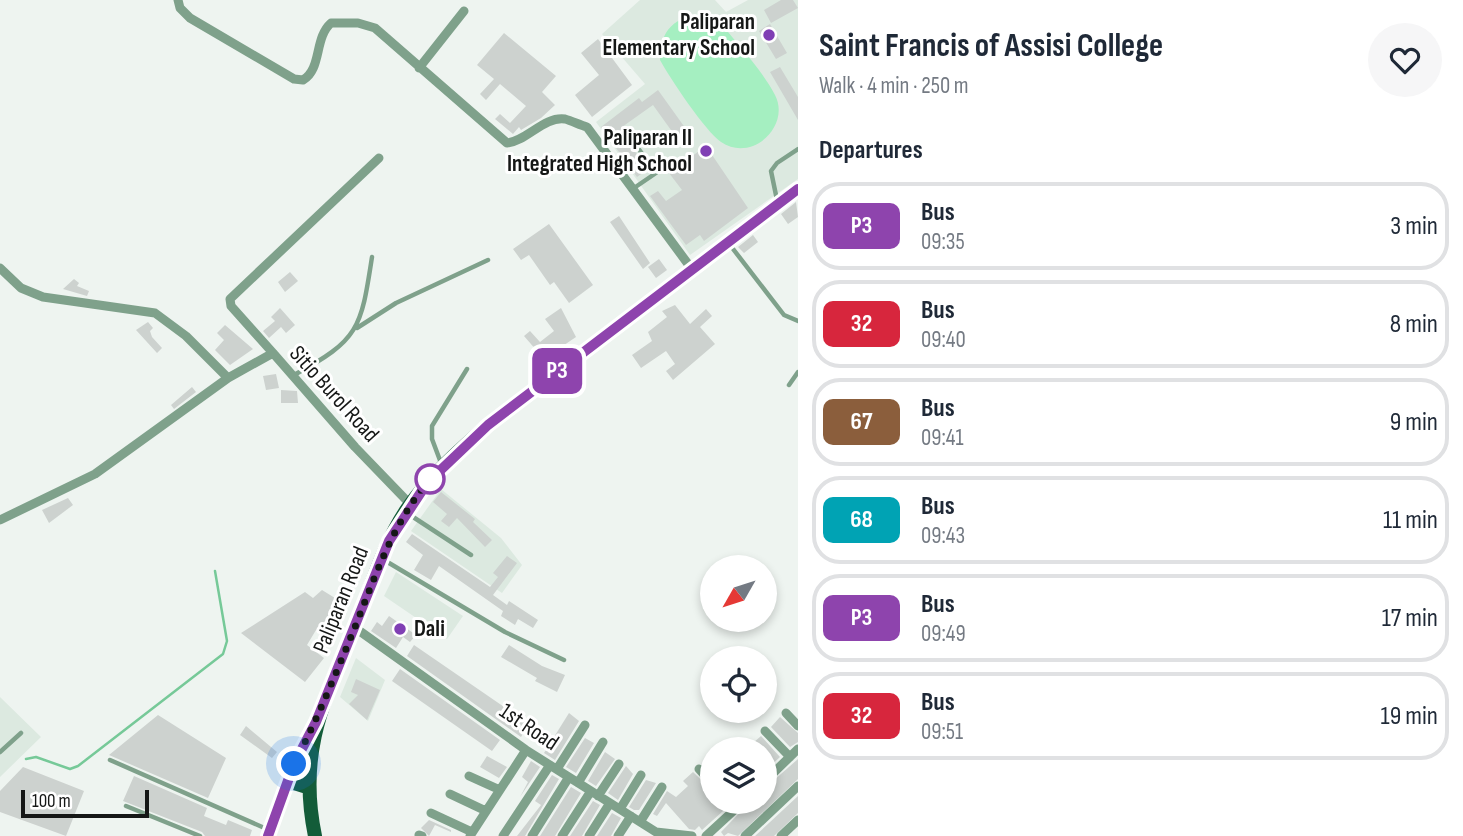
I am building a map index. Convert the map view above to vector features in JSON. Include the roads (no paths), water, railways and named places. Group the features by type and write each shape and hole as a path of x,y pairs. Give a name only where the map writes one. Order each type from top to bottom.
{"main road":[{"name":"Paliparan Road","path":"315,836 307,787 316,722 381,558 408,508 442,467 488,425 798,189"},
{"path":"288,781 307,787"}],"street":[{"path":"178,0 180,8 190,18 294,79 303,80 312,72 324,29 336,22 358,23 374,29 507,143 515,142 553,120 563,119 587,127 691,268"},
{"path":"419,68 464,10"},
{"path":"274,353 231,306 230,299 379,158"},
{"path":"0,268 21,288 43,297 155,313 180,330 228,378"},
{"name":"Sitio Burol Road","path":"0,519 95,474 228,378 274,353 408,508"},
{"name":"1st Road","path":"354,627 526,750 631,816 654,834 686,836"},
{"path":"786,713 797,722"},
{"path":"269,833 288,781 316,722"},
{"path":"503,836 585,724"},
{"path":"765,731 790,757"},
{"path":"532,836 603,743"},
{"path":"431,813 471,834 526,750"},
{"path":"777,767 798,750"},
{"path":"562,836 619,764"},
{"path":"620,809 642,775"},
{"path":"469,776 500,790"},
{"path":"745,836 798,786"},
{"path":"640,822 662,787"},
{"path":"450,794 486,811"},
{"path":"589,836 610,803"},
{"path":"706,836 727,814"},
{"path":"618,836 631,816"},
{"path":"781,836 798,820"}],"lane":[{"path":"625,130 656,173 634,188"},
{"path":"778,203 771,172 777,163 798,149"},
{"path":"727,241 784,315 798,321"},
{"path":"357,328 372,257"},
{"path":"294,375 327,358 357,328 396,303 488,260"},
{"path":"442,467 432,439 432,426 467,369"},
{"path":"789,385 798,372"},
{"path":"408,508 471,555"},
{"path":"381,558 505,632 564,660"},
{"path":"0,752 21,733"},
{"path":"110,760 269,833"},
{"path":"126,806 201,836"}],"waterway":[{"path":"26,759 36,757 70,769 78,766 223,654 227,641 215,571"}],"place":[{"name":"Paliparan Elementary School","path":"769,35"},
{"name":"Paliparan II Integrated High School","path":"706,151"},
{"name":"Dali","path":"400,629"}]}
